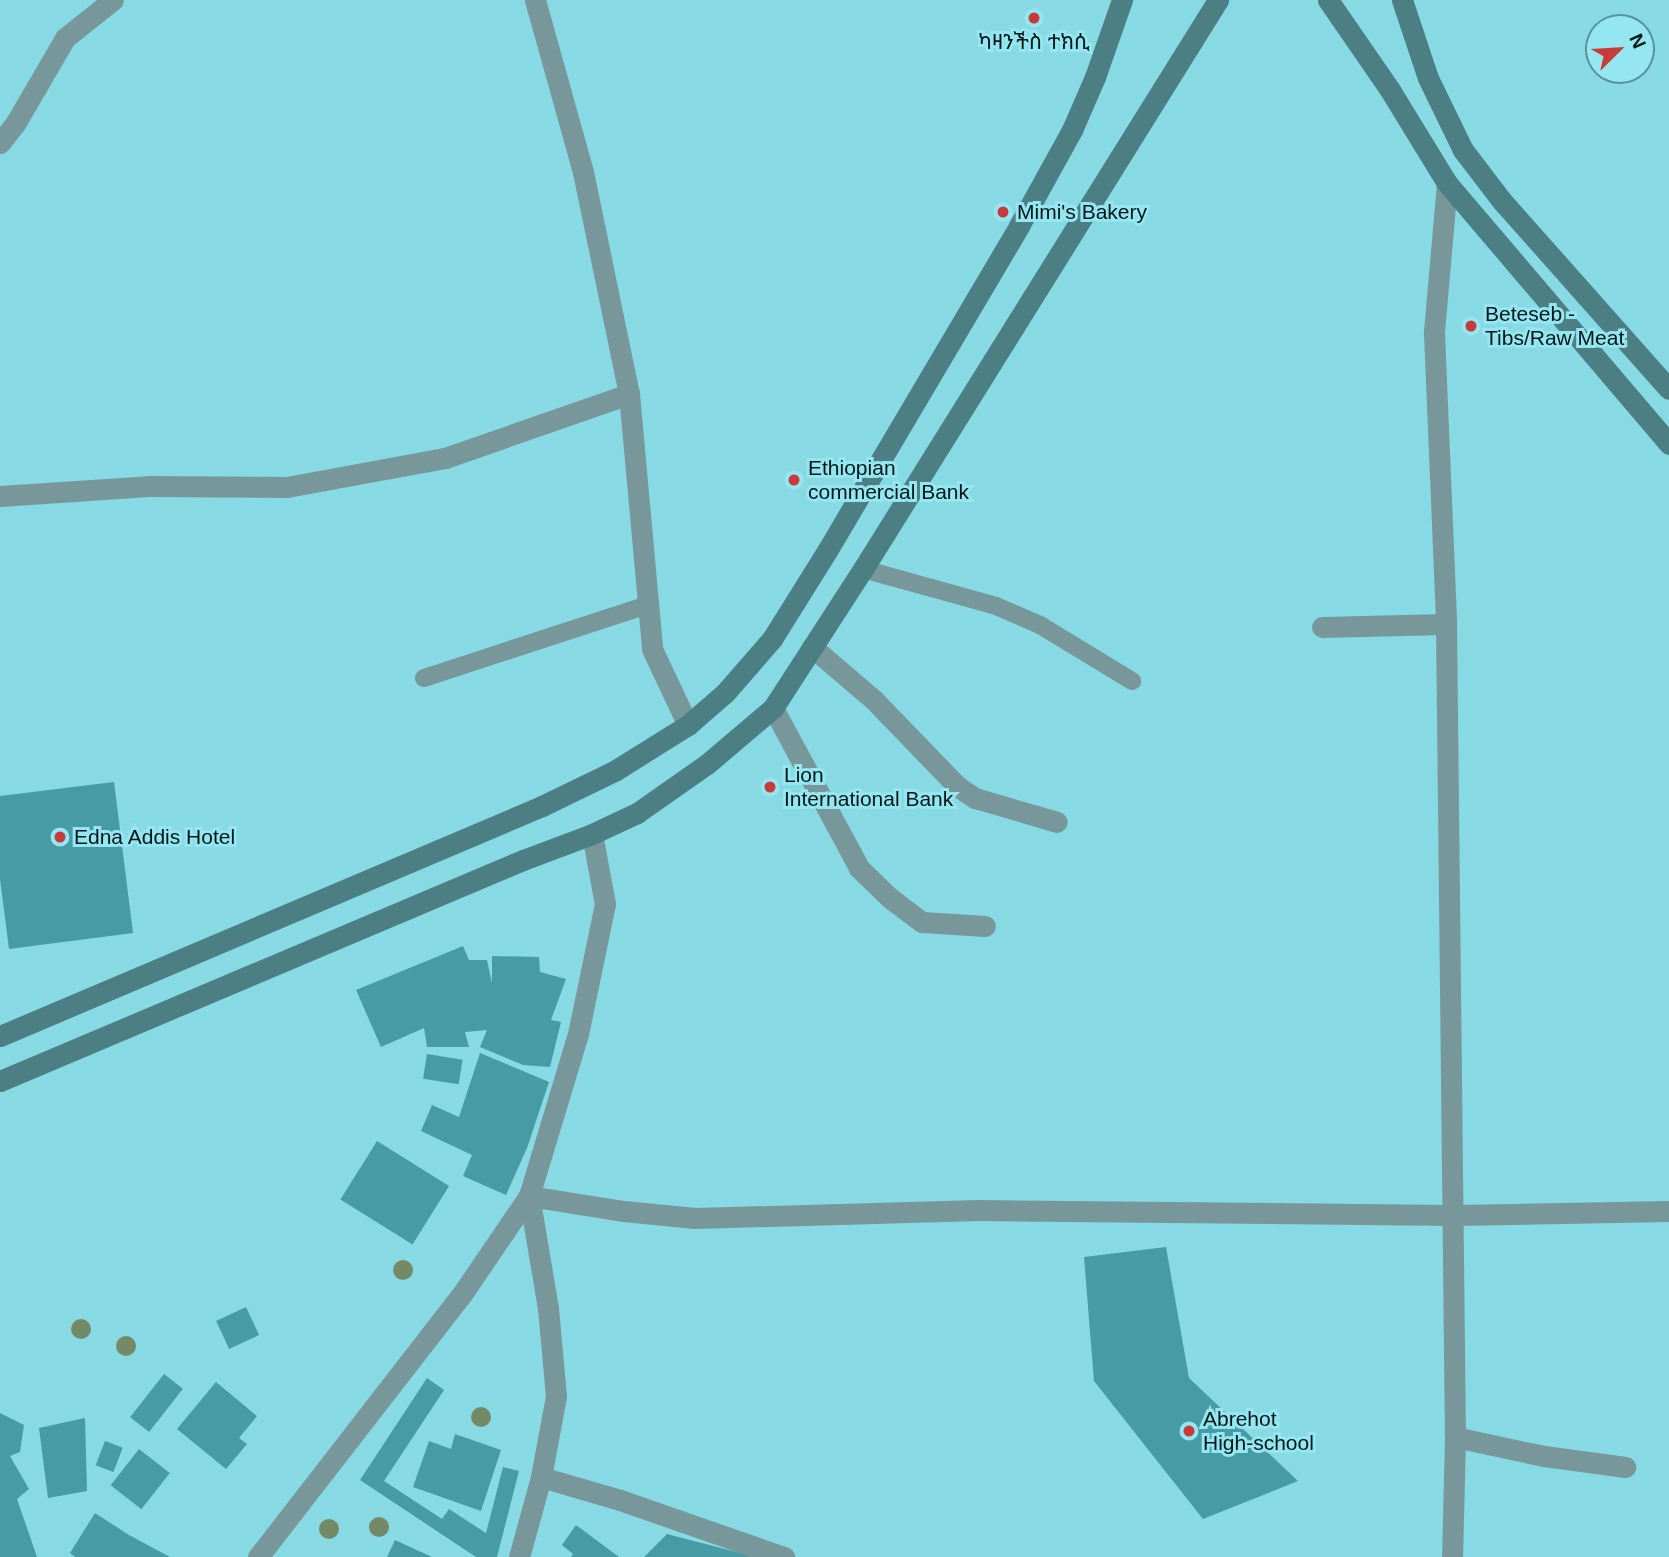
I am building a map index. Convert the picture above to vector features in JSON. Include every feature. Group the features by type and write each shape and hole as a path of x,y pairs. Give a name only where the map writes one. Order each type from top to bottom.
{"main road":[{"path":"0,1036 542,806 615,771 688,725 725,693 772,639 898,433 1019,226 1072,130 1095,77 1122,0"},
{"path":"0,1081 523,860 593,834 637,813 707,764 773,709 1218,0"},
{"path":"1328,0 1390,90 1447,183 1669,444"},
{"path":"1402,0 1428,78 1463,150 1502,201 1669,389"}],"street":[{"path":"0,143 15,124 65,38 113,0"},
{"path":"535,0 583,172 629,394 652,649 688,725"},
{"path":"1447,183 1434,332 1447,624 1454,1215 1455,1437 1452,1557"},
{"path":"0,496 149,486 287,487 444,458 629,394"},
{"path":"1322,627 1447,624"},
{"path":"812,647 874,700 957,786 975,798 1058,821"},
{"path":"773,709 859,868 890,898 922,922 985,926"},
{"path":"258,1557 460,1297 529,1196 579,1034 605,904 593,834"},
{"path":"529,1196 624,1211 695,1217 979,1210 1454,1215 1669,1211"},
{"path":"519,1557 541,1477 556,1396 548,1308 529,1196"},
{"path":"1455,1437 1544,1456 1625,1467"},
{"path":"541,1477 620,1500 784,1557"}],"lane":[{"path":"863,569 996,606 1040,625 1132,681"},
{"path":"424,678 648,605"}],"building":[{"name":"Edna Addis Hotel","path":"114,782 133,933 9,949 0,879 0,796"},
{"path":"463,946 469,960 487,960 492,983 492,956 539,957 540,972 566,979 551,1020 561,1022 550,1067 523,1065 480,1047 487,1030 465,1032 469,1047 427,1047 424,1028 381,1047 356,990"},
{"path":"480,1053 549,1082 527,1148 506,1195 463,1176 472,1155 421,1131 432,1105 459,1117"},
{"path":"427,1054 463,1060 459,1084 423,1079"},
{"path":"377,1141 449,1186 413,1245 340,1200"},
{"name":"Abrehot High-school","path":"1166,1247 1189,1378 1298,1481 1203,1519 1094,1381 1084,1257"},
{"path":"246,1307 259,1335 229,1349 216,1321"},
{"path":"164,1374 183,1389 149,1432 130,1417"},
{"path":"427,1378 444,1390 384,1481 442,1519 449,1509 486,1533 503,1467 519,1471 497,1557 476,1557 360,1480"},
{"path":"216,1382 257,1416 239,1438 247,1444 226,1469 177,1429"},
{"path":"0,1413 24,1425 20,1452 10,1456 29,1489 17,1499 37,1557 0,1557"},
{"path":"85,1418 87,1491 48,1498 39,1428"},
{"path":"455,1434 501,1450 481,1511 413,1487 429,1441 451,1449"},
{"path":"105,1441 123,1448 113,1472 96,1465"},
{"path":"139,1449 170,1473 141,1509 111,1485"},
{"path":"95,1513 170,1557 75,1557 70,1553"},
{"path":"576,1525 619,1557 571,1557 573,1554 562,1545"},
{"path":"667,1534 752,1556 644,1557"},
{"path":"395,1540 432,1557 387,1557"}],"place":[{"name":"ካዛንችስ ተክሲ","path":"1034,18"},
{"name":"Mimi's Bakery","path":"1003,212"},
{"name":"Beteseb - Tibs/Raw Meat","path":"1471,326"},
{"name":"Ethiopian commercial Bank","path":"794,480"},
{"name":"Lion International Bank","path":"770,787"},
{"name":"Edna Addis Hotel","path":"60,837"},
{"name":"Abrehot High-school","path":"1189,1431"}]}
